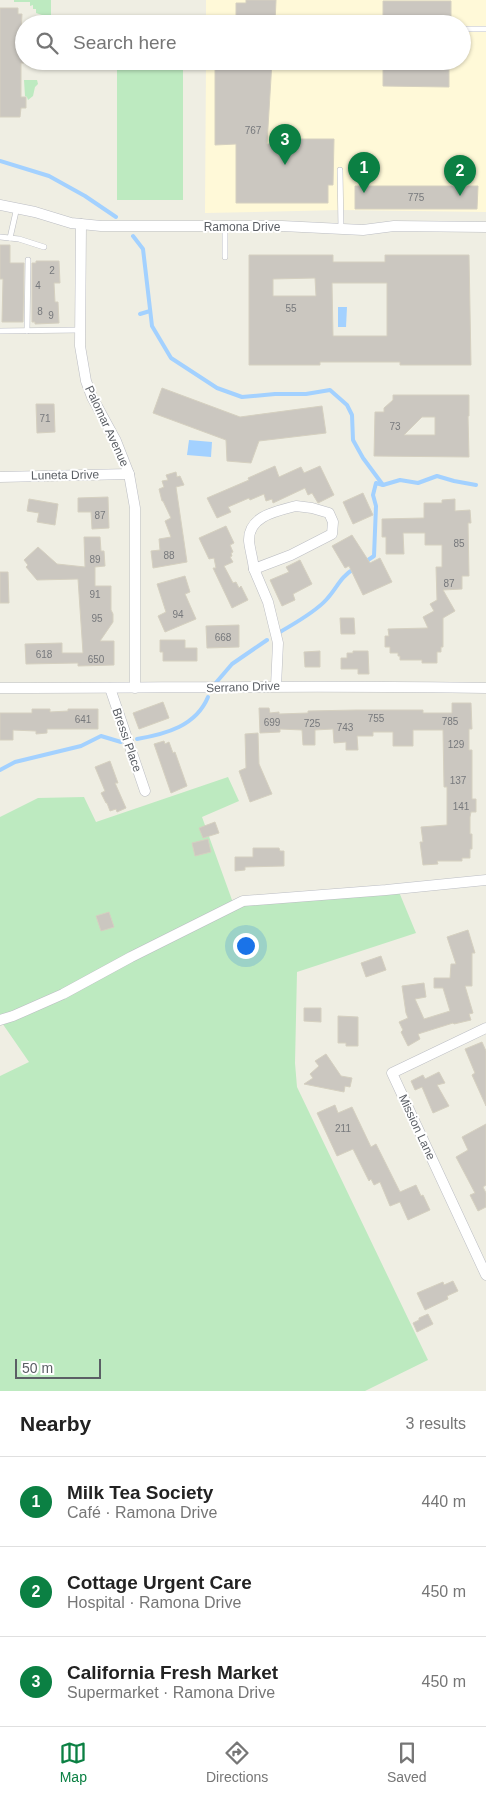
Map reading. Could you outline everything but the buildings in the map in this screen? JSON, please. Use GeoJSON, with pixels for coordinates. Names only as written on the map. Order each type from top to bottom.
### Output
{"type":"FeatureCollection","features":[{"type":"Feature","properties":{"kind":"street","name":"Ramona Drive"},"geometry":{"type":"LineString","coordinates":[[0,205],[16,207],[81,224],[102,226],[282,226],[363,230],[394,226],[486,227]]}},
{"type":"Feature","properties":{"kind":"street","name":"Palomar Avenue"},"geometry":{"type":"LineString","coordinates":[[81,224],[80,346],[86,381],[99,413],[123,457],[129,474],[135,508],[135,688]]}},
{"type":"Feature","properties":{"kind":"street","name":"Luneta Drive"},"geometry":{"type":"LineString","coordinates":[[0,477],[129,474]]}},
{"type":"Feature","properties":{"kind":"street"},"geometry":{"type":"LineString","coordinates":[[254,569],[291,555],[332,534],[333,522],[328,513],[296,506],[263,516],[253,527],[249,540],[254,569],[268,602],[278,643],[276,686]]}},
{"type":"Feature","properties":{"kind":"street","name":"Serrano Drive"},"geometry":{"type":"LineString","coordinates":[[0,688],[209,688],[276,686],[486,688]]}},
{"type":"Feature","properties":{"kind":"street","name":"Bressi Place"},"geometry":{"type":"LineString","coordinates":[[110,688],[145,791]]}},
{"type":"Feature","properties":{"kind":"street"},"geometry":{"type":"LineString","coordinates":[[0,1020],[62,994],[243,901],[486,880]]}},
{"type":"Feature","properties":{"kind":"street","name":"Mission Lane"},"geometry":{"type":"LineString","coordinates":[[486,1028],[392,1073],[486,1275]]}},
{"type":"Feature","properties":{"kind":"lane"},"geometry":{"type":"LineString","coordinates":[[471,29],[486,29]]}},
{"type":"Feature","properties":{"kind":"lane"},"geometry":{"type":"LineString","coordinates":[[340,170],[341,229]]}},
{"type":"Feature","properties":{"kind":"lane"},"geometry":{"type":"LineString","coordinates":[[10,238],[16,207]]}},
{"type":"Feature","properties":{"kind":"lane"},"geometry":{"type":"LineString","coordinates":[[225,227],[225,257]]}},
{"type":"Feature","properties":{"kind":"lane"},"geometry":{"type":"LineString","coordinates":[[0,237],[19,239],[44,247]]}},
{"type":"Feature","properties":{"kind":"lane"},"geometry":{"type":"LineString","coordinates":[[27,331],[28,260]]}},
{"type":"Feature","properties":{"kind":"lane"},"geometry":{"type":"LineString","coordinates":[[0,331],[80,330]]}},
{"type":"Feature","properties":{"kind":"shaded area"},"geometry":{"type":"Polygon","coordinates":[[[206,0],[486,0],[486,212],[341,210],[205,213],[206,70],[471,70],[471,15],[206,15],[206,0]]]}},
{"type":"Feature","properties":{"kind":"green space"},"geometry":{"type":"Polygon","coordinates":[[[14,0],[51,0],[51,15],[36,13],[33,5],[30,6],[30,2],[14,2],[14,0]]]}},
{"type":"Feature","properties":{"kind":"green space"},"geometry":{"type":"Polygon","coordinates":[[[117,70],[183,70],[183,200],[117,200],[117,70]]]}},
{"type":"Feature","properties":{"kind":"green space"},"geometry":{"type":"Polygon","coordinates":[[[24,80],[37,80],[38,84],[35,87],[33,96],[28,100],[25,96],[24,80]]]}},
{"type":"Feature","properties":{"kind":"green space"},"geometry":{"type":"Polygon","coordinates":[[[228,777],[239,801],[202,817],[232,900],[399,892],[416,933],[297,972],[295,1063],[297,1087],[428,1360],[365,1391],[0,1391],[0,1076],[29,1062],[0,1020],[0,817],[38,798],[84,797],[96,822],[228,777]]]}},
{"type":"Feature","properties":{"kind":"water"},"geometry":{"type":"Polygon","coordinates":[[[338,307],[347,307],[346,327],[338,327],[338,307]]]}},
{"type":"Feature","properties":{"kind":"water"},"geometry":{"type":"Polygon","coordinates":[[[189,440],[212,442],[211,457],[187,455],[189,440]]]}},
{"type":"Feature","properties":{"kind":"waterway"},"geometry":{"type":"LineString","coordinates":[[0,161],[49,176],[85,196],[116,217]]}},
{"type":"Feature","properties":{"kind":"waterway"},"geometry":{"type":"LineString","coordinates":[[133,236],[143,249],[152,326],[171,358],[217,388],[242,397],[306,394],[330,390],[347,405],[352,415],[353,440],[363,458],[383,485]]}},
{"type":"Feature","properties":{"kind":"waterway"},"geometry":{"type":"LineString","coordinates":[[140,314],[150,311]]}},
{"type":"Feature","properties":{"kind":"waterway"},"geometry":{"type":"LineString","coordinates":[[365,562],[374,556],[376,506],[373,495],[376,483],[383,485],[400,480],[418,483],[437,476],[476,485]]}},
{"type":"Feature","properties":{"kind":"waterway"},"geometry":{"type":"LineString","coordinates":[[280,632],[321,605],[342,579],[355,568]]}},
{"type":"Feature","properties":{"kind":"waterway"},"geometry":{"type":"LineString","coordinates":[[214,685],[232,664],[267,640]]}},
{"type":"Feature","properties":{"kind":"waterway"},"geometry":{"type":"LineString","coordinates":[[137,739],[169,731],[188,722],[203,707],[208,697]]}},
{"type":"Feature","properties":{"kind":"waterway"},"geometry":{"type":"LineString","coordinates":[[0,770],[15,762],[81,746],[101,736],[121,742]]}},
{"type":"Feature","properties":{"kind":"place","name":"California Fresh Market"},"geometry":{"type":"Point","coordinates":[285,165]}},
{"type":"Feature","properties":{"kind":"place","name":"Milk Tea Society"},"geometry":{"type":"Point","coordinates":[364,193]}},
{"type":"Feature","properties":{"kind":"place","name":"Cottage Urgent Care"},"geometry":{"type":"Point","coordinates":[460,196]}}]}
